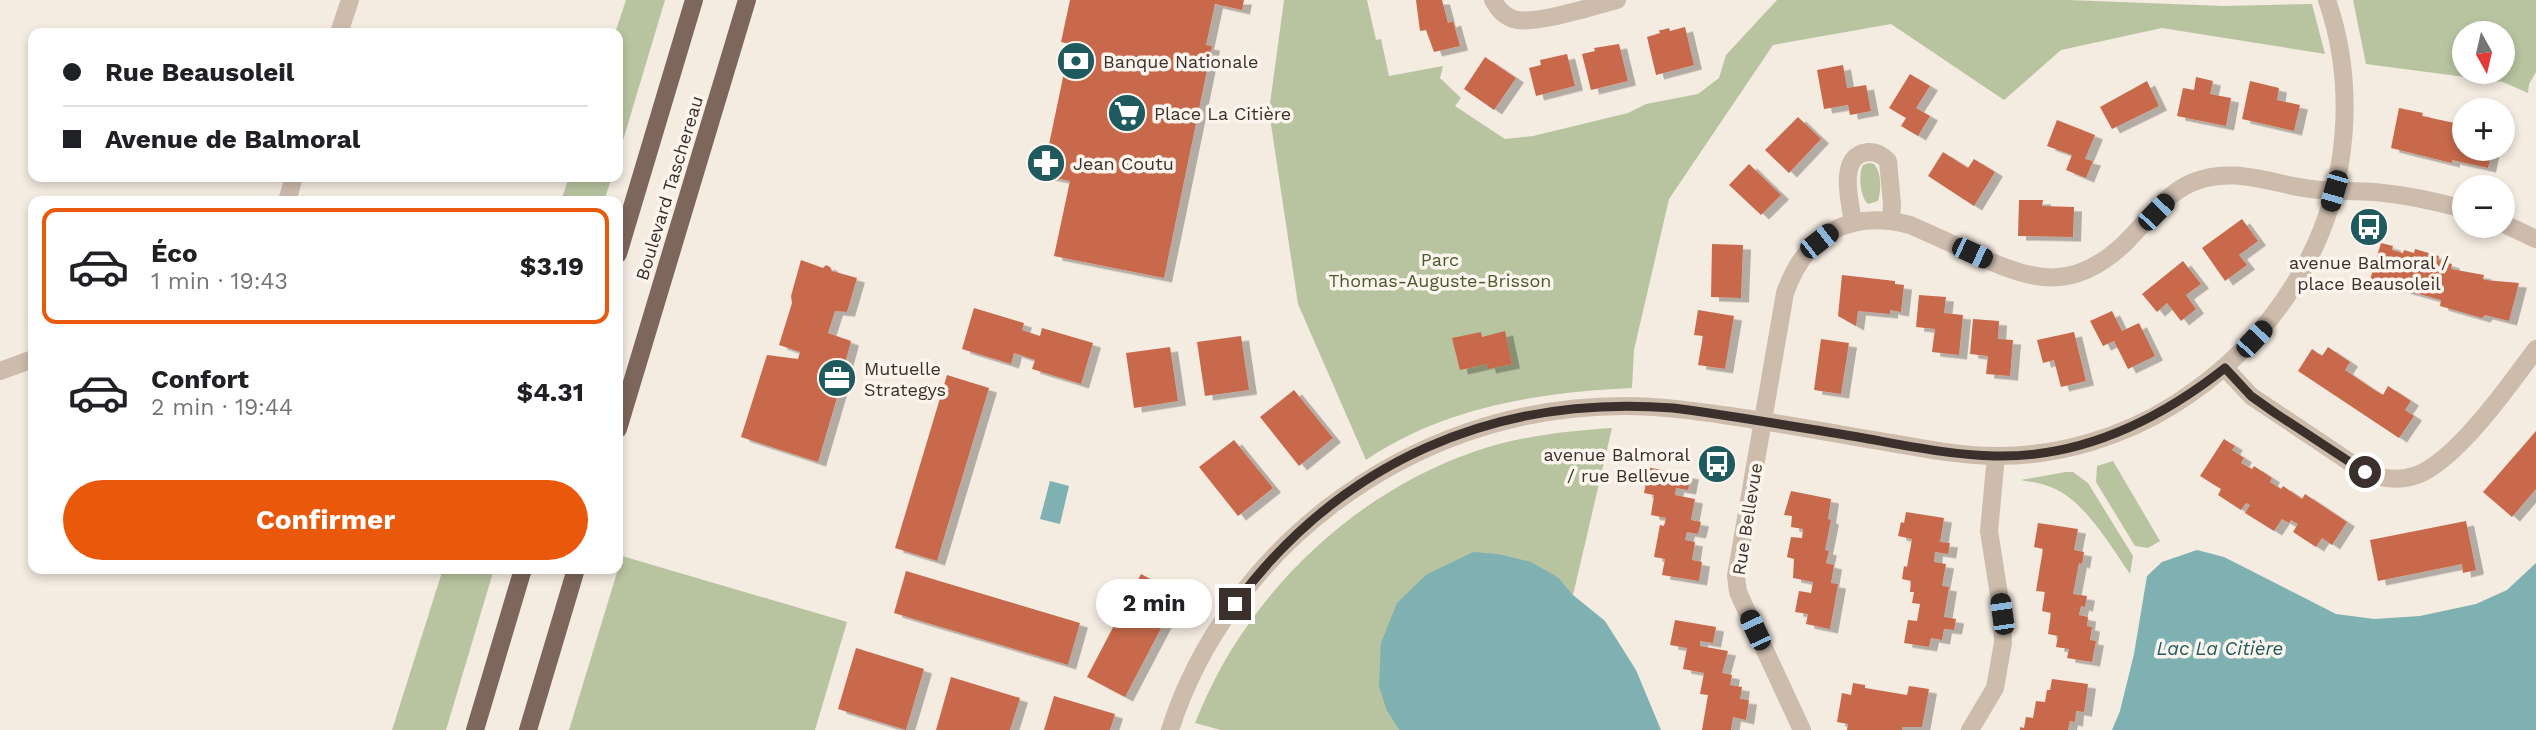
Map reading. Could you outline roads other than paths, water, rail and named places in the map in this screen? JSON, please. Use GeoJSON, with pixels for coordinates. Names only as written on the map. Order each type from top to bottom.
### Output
{"type":"FeatureCollection","features":[{"type":"Feature","properties":{"kind":"main road","name":"Boulevard Taschereau"},"geometry":{"type":"LineString","coordinates":[[623,237],[694,0]]}},
{"type":"Feature","properties":{"kind":"main road","name":"Boulevard Taschereau"},"geometry":{"type":"LineString","coordinates":[[623,412],[747,0]]}},
{"type":"Feature","properties":{"kind":"main road"},"geometry":{"type":"LineString","coordinates":[[475,730],[522,574]]}},
{"type":"Feature","properties":{"kind":"main road"},"geometry":{"type":"LineString","coordinates":[[528,730],[575,574]]}},
{"type":"Feature","properties":{"kind":"street"},"geometry":{"type":"LineString","coordinates":[[342,28],[350,0]]}},
{"type":"Feature","properties":{"kind":"street"},"geometry":{"type":"LineString","coordinates":[[1493,0],[1505,15],[1525,21],[1617,0]]}},
{"type":"Feature","properties":{"kind":"street"},"geometry":{"type":"LineString","coordinates":[[1170,730],[1191,678],[1209,645],[1252,581],[1282,548],[1316,517],[1367,480],[1443,440],[1485,425],[1569,409],[1648,406],[1763,421],[1935,450],[1996,456],[2057,450],[2111,436],[2161,413],[2225,368],[2264,329],[2298,280],[2312,253],[2334,191],[2341,154],[2344,87],[2341,56],[2327,0]]}},
{"type":"Feature","properties":{"kind":"street"},"geometry":{"type":"LineString","coordinates":[[1891,220],[1888,161],[1878,153],[1870,152],[1856,157],[1848,168],[1853,222],[1891,220],[1910,225],[2012,272],[2033,276],[2063,277],[2081,272],[2110,256],[2177,192],[2203,179],[2246,175],[2295,187],[2376,192],[2452,207]]}},
{"type":"Feature","properties":{"kind":"street","name":"Rue Bellevue"},"geometry":{"type":"LineString","coordinates":[[1802,730],[1743,603],[1737,583],[1785,293],[1798,262],[1819,241],[1841,226],[1853,222]]}},
{"type":"Feature","properties":{"kind":"street"},"geometry":{"type":"LineString","coordinates":[[2515,229],[2536,239]]}},
{"type":"Feature","properties":{"kind":"street"},"geometry":{"type":"LineString","coordinates":[[2225,368],[2251,396],[2360,469],[2379,478],[2401,479],[2429,469],[2456,446],[2483,417],[2536,349]]}},
{"type":"Feature","properties":{"kind":"street"},"geometry":{"type":"LineString","coordinates":[[0,371],[28,361]]}},
{"type":"Feature","properties":{"kind":"street"},"geometry":{"type":"LineString","coordinates":[[1970,730],[1995,688],[2003,643],[2002,614],[1989,531],[1996,456]]}},
{"type":"Feature","properties":{"kind":"water"},"geometry":{"type":"Polygon","coordinates":[[[1050,481],[1069,486],[1060,524],[1040,519],[1050,481]]]}},
{"type":"Feature","properties":{"kind":"water","name":"Lac La Citière"},"geometry":{"type":"Polygon","coordinates":[[[2197,550],[2224,557],[2336,614],[2374,619],[2420,616],[2476,604],[2507,590],[2536,563],[2536,730],[2112,730],[2120,711],[2134,654],[2147,576],[2162,562],[2197,550]]]}},
{"type":"Feature","properties":{"kind":"water"},"geometry":{"type":"Polygon","coordinates":[[[1473,552],[1498,554],[1531,562],[1559,578],[1573,595],[1605,621],[1636,670],[1661,730],[1399,730],[1387,711],[1379,686],[1381,643],[1397,603],[1426,575],[1473,552]]]}},
{"type":"Feature","properties":{"kind":"place","name":"Banque Nationale"},"geometry":{"type":"Point","coordinates":[1076,61]}},
{"type":"Feature","properties":{"kind":"place","name":"Place La Citière"},"geometry":{"type":"Point","coordinates":[1127,113]}},
{"type":"Feature","properties":{"kind":"place","name":"Jean Coutu"},"geometry":{"type":"Point","coordinates":[1046,163]}},
{"type":"Feature","properties":{"kind":"place","name":"avenue Balmoral / place Beausoleil"},"geometry":{"type":"Point","coordinates":[2369,227]}},
{"type":"Feature","properties":{"kind":"place","name":"Mutuelle Strategys"},"geometry":{"type":"Point","coordinates":[837,378]}},
{"type":"Feature","properties":{"kind":"place","name":"avenue Balmoral / rue Bellevue"},"geometry":{"type":"Point","coordinates":[1717,464]}},
{"type":"Feature","properties":{"kind":"park label","name":"Parc Thomas-Auguste-Brisson"},"geometry":{"type":"Point","coordinates":[1440,269]}}]}
